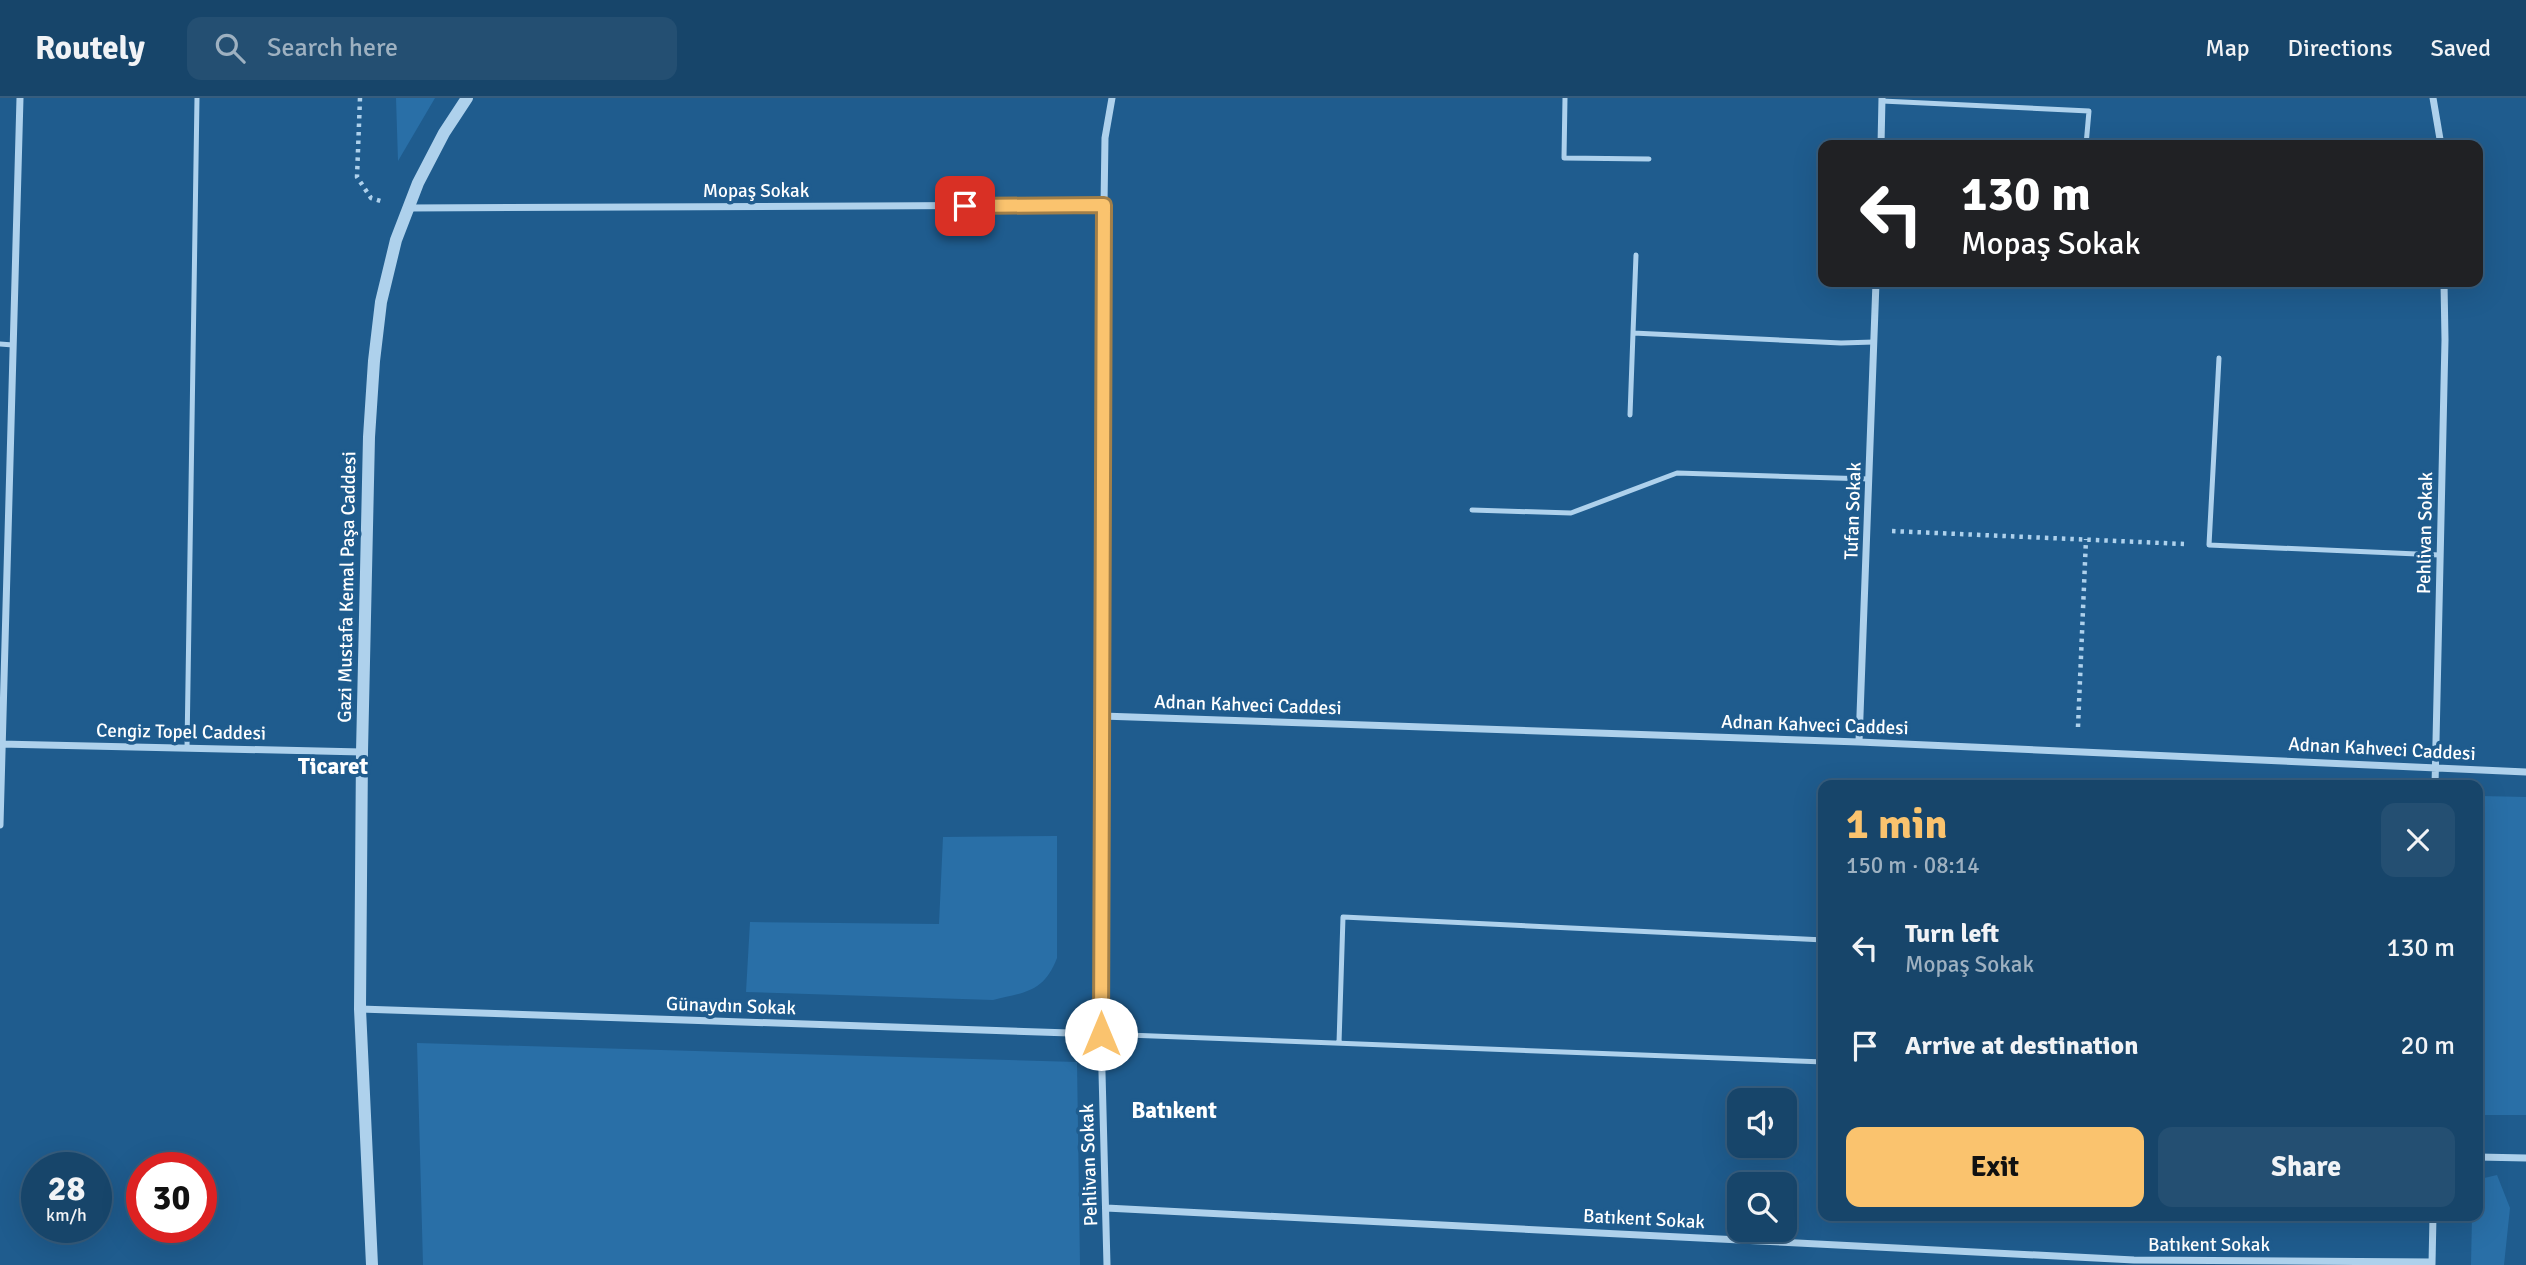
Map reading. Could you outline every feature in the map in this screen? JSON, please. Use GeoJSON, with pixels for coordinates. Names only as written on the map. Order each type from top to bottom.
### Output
{"type":"FeatureCollection","features":[{"type":"Feature","properties":{"kind":"street"},"geometry":{"type":"LineString","coordinates":[[0,825],[20,98]]}},
{"type":"Feature","properties":{"kind":"street","name":"Gazi Mustafa Kemal Paşa Caddesi"},"geometry":{"type":"LineString","coordinates":[[372,1265],[360,1009],[362,752],[369,436],[374,361],[381,302],[396,240],[418,184],[444,133],[467,98]]}},
{"type":"Feature","properties":{"kind":"street","name":"Pehlivan Sokak"},"geometry":{"type":"LineString","coordinates":[[1107,1265],[1101,1034],[1104,205],[1105,138],[1112,98]]}},
{"type":"Feature","properties":{"kind":"street"},"geometry":{"type":"LineString","coordinates":[[2433,98],[2440,140]]}},
{"type":"Feature","properties":{"kind":"street"},"geometry":{"type":"LineString","coordinates":[[1881,140],[1882,99]]}},
{"type":"Feature","properties":{"kind":"street","name":"Mopaş Sokak"},"geometry":{"type":"LineString","coordinates":[[408,208],[1104,205]]}},
{"type":"Feature","properties":{"kind":"street","name":"Tufan Sokak"},"geometry":{"type":"LineString","coordinates":[[1859,742],[1876,287]]}},
{"type":"Feature","properties":{"kind":"street","name":"Pehlivan Sokak"},"geometry":{"type":"LineString","coordinates":[[2435,780],[2444,287]]}},
{"type":"Feature","properties":{"kind":"street","name":"Adnan Kahveci Caddesi"},"geometry":{"type":"LineString","coordinates":[[1102,716],[1859,742],[2526,772]]}},
{"type":"Feature","properties":{"kind":"street","name":"Cengiz Topel Caddesi"},"geometry":{"type":"LineString","coordinates":[[1,744],[362,752]]}},
{"type":"Feature","properties":{"kind":"street","name":"Günaydın Sokak"},"geometry":{"type":"LineString","coordinates":[[360,1009],[1101,1034]]}},
{"type":"Feature","properties":{"kind":"street"},"geometry":{"type":"LineString","coordinates":[[2483,1157],[2526,1158]]}},
{"type":"Feature","properties":{"kind":"street","name":"Batıkent Sokak"},"geometry":{"type":"LineString","coordinates":[[1106,1208],[2134,1260],[2432,1263]]}},
{"type":"Feature","properties":{"kind":"street"},"geometry":{"type":"LineString","coordinates":[[2432,1221],[2432,1263]]}},
{"type":"Feature","properties":{"kind":"lane"},"geometry":{"type":"LineString","coordinates":[[187,748],[197,98]]}},
{"type":"Feature","properties":{"kind":"lane"},"geometry":{"type":"LineString","coordinates":[[1565,98],[1564,158],[1649,159]]}},
{"type":"Feature","properties":{"kind":"lane"},"geometry":{"type":"LineString","coordinates":[[1882,99],[2089,111],[2086,140]]}},
{"type":"Feature","properties":{"kind":"lane"},"geometry":{"type":"LineString","coordinates":[[1630,415],[1636,255]]}},
{"type":"Feature","properties":{"kind":"lane"},"geometry":{"type":"LineString","coordinates":[[1633,333],[1841,343],[1874,342]]}},
{"type":"Feature","properties":{"kind":"lane"},"geometry":{"type":"LineString","coordinates":[[0,344],[13,345]]}},
{"type":"Feature","properties":{"kind":"lane"},"geometry":{"type":"LineString","coordinates":[[2219,358],[2209,545],[2440,555]]}},
{"type":"Feature","properties":{"kind":"lane"},"geometry":{"type":"LineString","coordinates":[[1472,510],[1570,513],[1677,473],[1869,479]]}},
{"type":"Feature","properties":{"kind":"lane"},"geometry":{"type":"LineString","coordinates":[[1339,1043],[1343,917],[1818,940]]}},
{"type":"Feature","properties":{"kind":"lane"},"geometry":{"type":"LineString","coordinates":[[1101,1034],[1818,1062]]}},
{"type":"Feature","properties":{"kind":"path"},"geometry":{"type":"LineString","coordinates":[[360,98],[356,177],[370,198],[408,208]]}},
{"type":"Feature","properties":{"kind":"path"},"geometry":{"type":"LineString","coordinates":[[1868,530],[2209,545]]}},
{"type":"Feature","properties":{"kind":"path"},"geometry":{"type":"LineString","coordinates":[[2077,751],[2086,539]]}},
{"type":"Feature","properties":{"kind":"shaded area"},"geometry":{"type":"Polygon","coordinates":[[[396,98],[435,98],[398,161],[396,98]]]}},
{"type":"Feature","properties":{"kind":"shaded area"},"geometry":{"type":"Polygon","coordinates":[[[2483,796],[2526,797],[2526,1115],[2483,1115],[2483,796]]]}},
{"type":"Feature","properties":{"kind":"shaded area"},"geometry":{"type":"Polygon","coordinates":[[[1057,836],[1057,958],[1046,978],[1033,989],[993,1000],[746,992],[750,922],[939,924],[943,837],[1057,836]]]}},
{"type":"Feature","properties":{"kind":"shaded area"},"geometry":{"type":"Polygon","coordinates":[[[417,1043],[1077,1062],[1080,1265],[423,1265],[417,1043]]]}},
{"type":"Feature","properties":{"kind":"shaded area"},"geometry":{"type":"Polygon","coordinates":[[[2497,1175],[2510,1208],[2504,1265],[2471,1265],[2472,1221],[2483,1221],[2483,1178],[2497,1175]]]}},
{"type":"Feature","properties":{"kind":"district","name":"Ticaret"},"geometry":{"type":"Point","coordinates":[333,766]}},
{"type":"Feature","properties":{"kind":"district","name":"Batıkent"},"geometry":{"type":"Point","coordinates":[1174,1110]}},
{"type":"Feature","properties":{"kind":"route"},"geometry":{"type":"LineString","coordinates":[[965,206],[1104,205],[1101,1034]]}}]}
